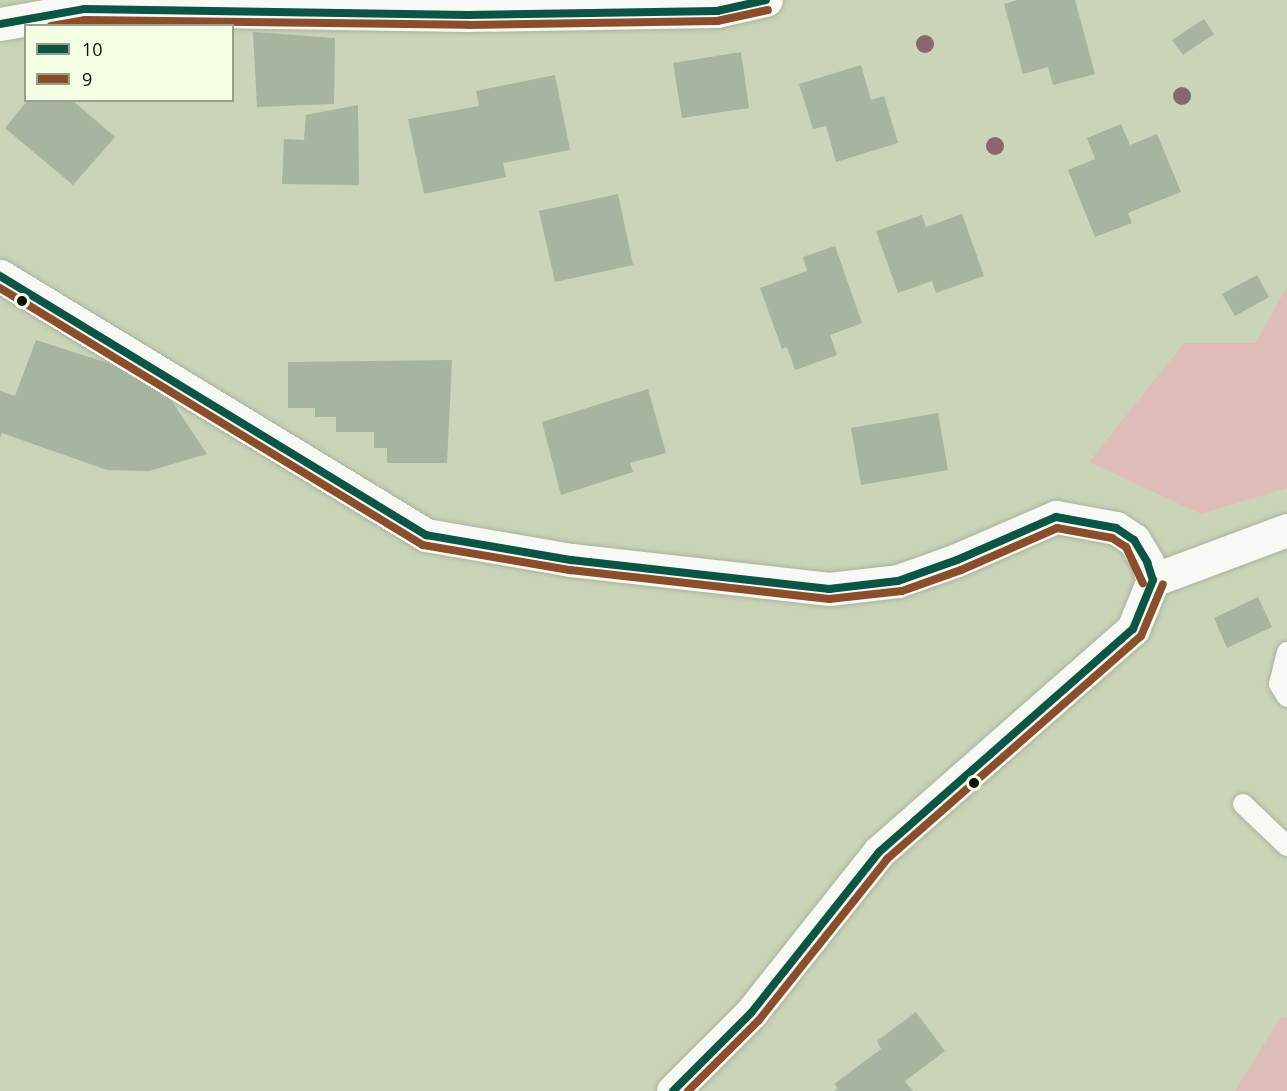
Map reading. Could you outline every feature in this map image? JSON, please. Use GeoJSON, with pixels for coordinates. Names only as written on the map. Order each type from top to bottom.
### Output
{"type":"FeatureCollection","features":[{"type":"Feature","properties":{"kind":"street"},"geometry":{"type":"LineString","coordinates":[[0,24],[84,9],[236,5],[468,15],[717,11],[766,0]]}},
{"type":"Feature","properties":{"kind":"street"},"geometry":{"type":"LineString","coordinates":[[0,276],[426,535],[571,560],[829,589],[898,581],[957,560],[1056,517],[1116,528],[1134,540],[1147,562],[1153,580],[1133,629],[879,852],[751,1013],[673,1091]]}},
{"type":"Feature","properties":{"kind":"street"},"geometry":{"type":"LineString","coordinates":[[1153,580],[1287,531]]}},
{"type":"Feature","properties":{"kind":"lane"},"geometry":{"type":"LineString","coordinates":[[1287,652],[1278,684],[1287,697]]}},
{"type":"Feature","properties":{"kind":"lane"},"geometry":{"type":"LineString","coordinates":[[1244,804],[1287,846]]}},
{"type":"Feature","properties":{"kind":"shaded area"},"geometry":{"type":"Polygon","coordinates":[[[1287,287],[1287,488],[1201,514],[1089,462],[1184,343],[1255,343],[1287,287]]]}},
{"type":"Feature","properties":{"kind":"shaded area"},"geometry":{"type":"Polygon","coordinates":[[[1281,1016],[1287,1017],[1287,1091],[1235,1091],[1281,1016]]]}},
{"type":"Feature","properties":{"kind":"building"},"geometry":{"type":"Polygon","coordinates":[[[1017,0],[1075,0],[1095,74],[1053,85],[1048,67],[1023,74],[1004,4],[1017,0]]]}},
{"type":"Feature","properties":{"kind":"building"},"geometry":{"type":"Polygon","coordinates":[[[1204,19],[1214,34],[1183,55],[1172,40],[1204,19]]]}},
{"type":"Feature","properties":{"kind":"building"},"geometry":{"type":"Polygon","coordinates":[[[253,32],[335,38],[334,104],[257,107],[253,32]]]}},
{"type":"Feature","properties":{"kind":"building"},"geometry":{"type":"Polygon","coordinates":[[[741,52],[749,108],[682,118],[673,63],[741,52]]]}},
{"type":"Feature","properties":{"kind":"building"},"geometry":{"type":"Polygon","coordinates":[[[861,65],[871,100],[884,96],[898,143],[836,162],[826,126],[813,129],[799,84],[861,65]]]}},
{"type":"Feature","properties":{"kind":"building"},"geometry":{"type":"Polygon","coordinates":[[[555,75],[570,150],[503,163],[506,177],[424,194],[408,119],[479,106],[476,91],[555,75]]]}},
{"type":"Feature","properties":{"kind":"building"},"geometry":{"type":"Polygon","coordinates":[[[26,102],[74,102],[115,137],[73,185],[5,128],[26,102]]]}},
{"type":"Feature","properties":{"kind":"building"},"geometry":{"type":"Polygon","coordinates":[[[358,105],[359,185],[282,184],[284,139],[304,140],[306,115],[358,105]]]}},
{"type":"Feature","properties":{"kind":"building"},"geometry":{"type":"Polygon","coordinates":[[[1121,124],[1130,145],[1157,134],[1181,192],[1128,213],[1132,223],[1095,237],[1068,170],[1095,159],[1087,138],[1121,124]]]}},
{"type":"Feature","properties":{"kind":"building"},"geometry":{"type":"Polygon","coordinates":[[[618,194],[633,265],[555,282],[539,211],[618,194]]]}},
{"type":"Feature","properties":{"kind":"building"},"geometry":{"type":"Polygon","coordinates":[[[962,214],[984,276],[936,293],[932,281],[898,293],[876,231],[922,215],[926,227],[962,214]]]}},
{"type":"Feature","properties":{"kind":"building"},"geometry":{"type":"Polygon","coordinates":[[[835,246],[862,323],[830,335],[837,355],[795,370],[787,347],[782,349],[760,288],[807,271],[803,257],[835,246]]]}},
{"type":"Feature","properties":{"kind":"building"},"geometry":{"type":"Polygon","coordinates":[[[1257,275],[1269,297],[1235,316],[1222,294],[1257,275]]]}},
{"type":"Feature","properties":{"kind":"building"},"geometry":{"type":"Polygon","coordinates":[[[36,340],[117,366],[169,397],[207,454],[149,471],[107,470],[2,433],[0,438],[0,391],[15,396],[36,340]]]}},
{"type":"Feature","properties":{"kind":"building"},"geometry":{"type":"Polygon","coordinates":[[[452,360],[447,463],[387,463],[387,448],[374,448],[374,432],[336,432],[336,417],[315,417],[315,408],[288,408],[288,362],[452,360]]]}},
{"type":"Feature","properties":{"kind":"building"},"geometry":{"type":"Polygon","coordinates":[[[648,389],[666,453],[630,463],[633,472],[561,495],[542,422],[648,389]]]}},
{"type":"Feature","properties":{"kind":"building"},"geometry":{"type":"Polygon","coordinates":[[[938,413],[948,470],[861,485],[851,428],[938,413]]]}},
{"type":"Feature","properties":{"kind":"building"},"geometry":{"type":"Polygon","coordinates":[[[1258,597],[1272,627],[1227,648],[1214,618],[1258,597]]]}},
{"type":"Feature","properties":{"kind":"building"},"geometry":{"type":"Polygon","coordinates":[[[916,1012],[945,1051],[905,1081],[913,1091],[834,1091],[838,1088],[834,1084],[881,1049],[877,1041],[916,1012]]]}},
{"type":"Feature","properties":{"kind":"transit line","name":"10"},"geometry":{"type":"LineString","coordinates":[[0,24],[84,9],[468,15],[717,11],[766,0]]}},
{"type":"Feature","properties":{"kind":"transit line","name":"9"},"geometry":{"type":"LineString","coordinates":[[62,24],[85,20],[468,25],[717,21],[768,10]]}},
{"type":"Feature","properties":{"kind":"transit line","name":"10"},"geometry":{"type":"LineString","coordinates":[[0,276],[426,535],[571,560],[829,589],[898,581],[957,560],[1056,517],[1116,528],[1134,540],[1147,562],[1153,580]]}},
{"type":"Feature","properties":{"kind":"transit line","name":"9"},"geometry":{"type":"LineString","coordinates":[[0,288],[423,545],[570,570],[829,599],[902,591],[961,570],[1057,528],[1112,538],[1126,547],[1143,583]]}},
{"type":"Feature","properties":{"kind":"transit line","name":"10"},"geometry":{"type":"LineString","coordinates":[[673,1091],[751,1013],[879,852],[1133,629],[1153,580]]}},
{"type":"Feature","properties":{"kind":"transit line","name":"9"},"geometry":{"type":"LineString","coordinates":[[688,1091],[759,1020],[887,859],[1141,636],[1163,584]]}}]}
